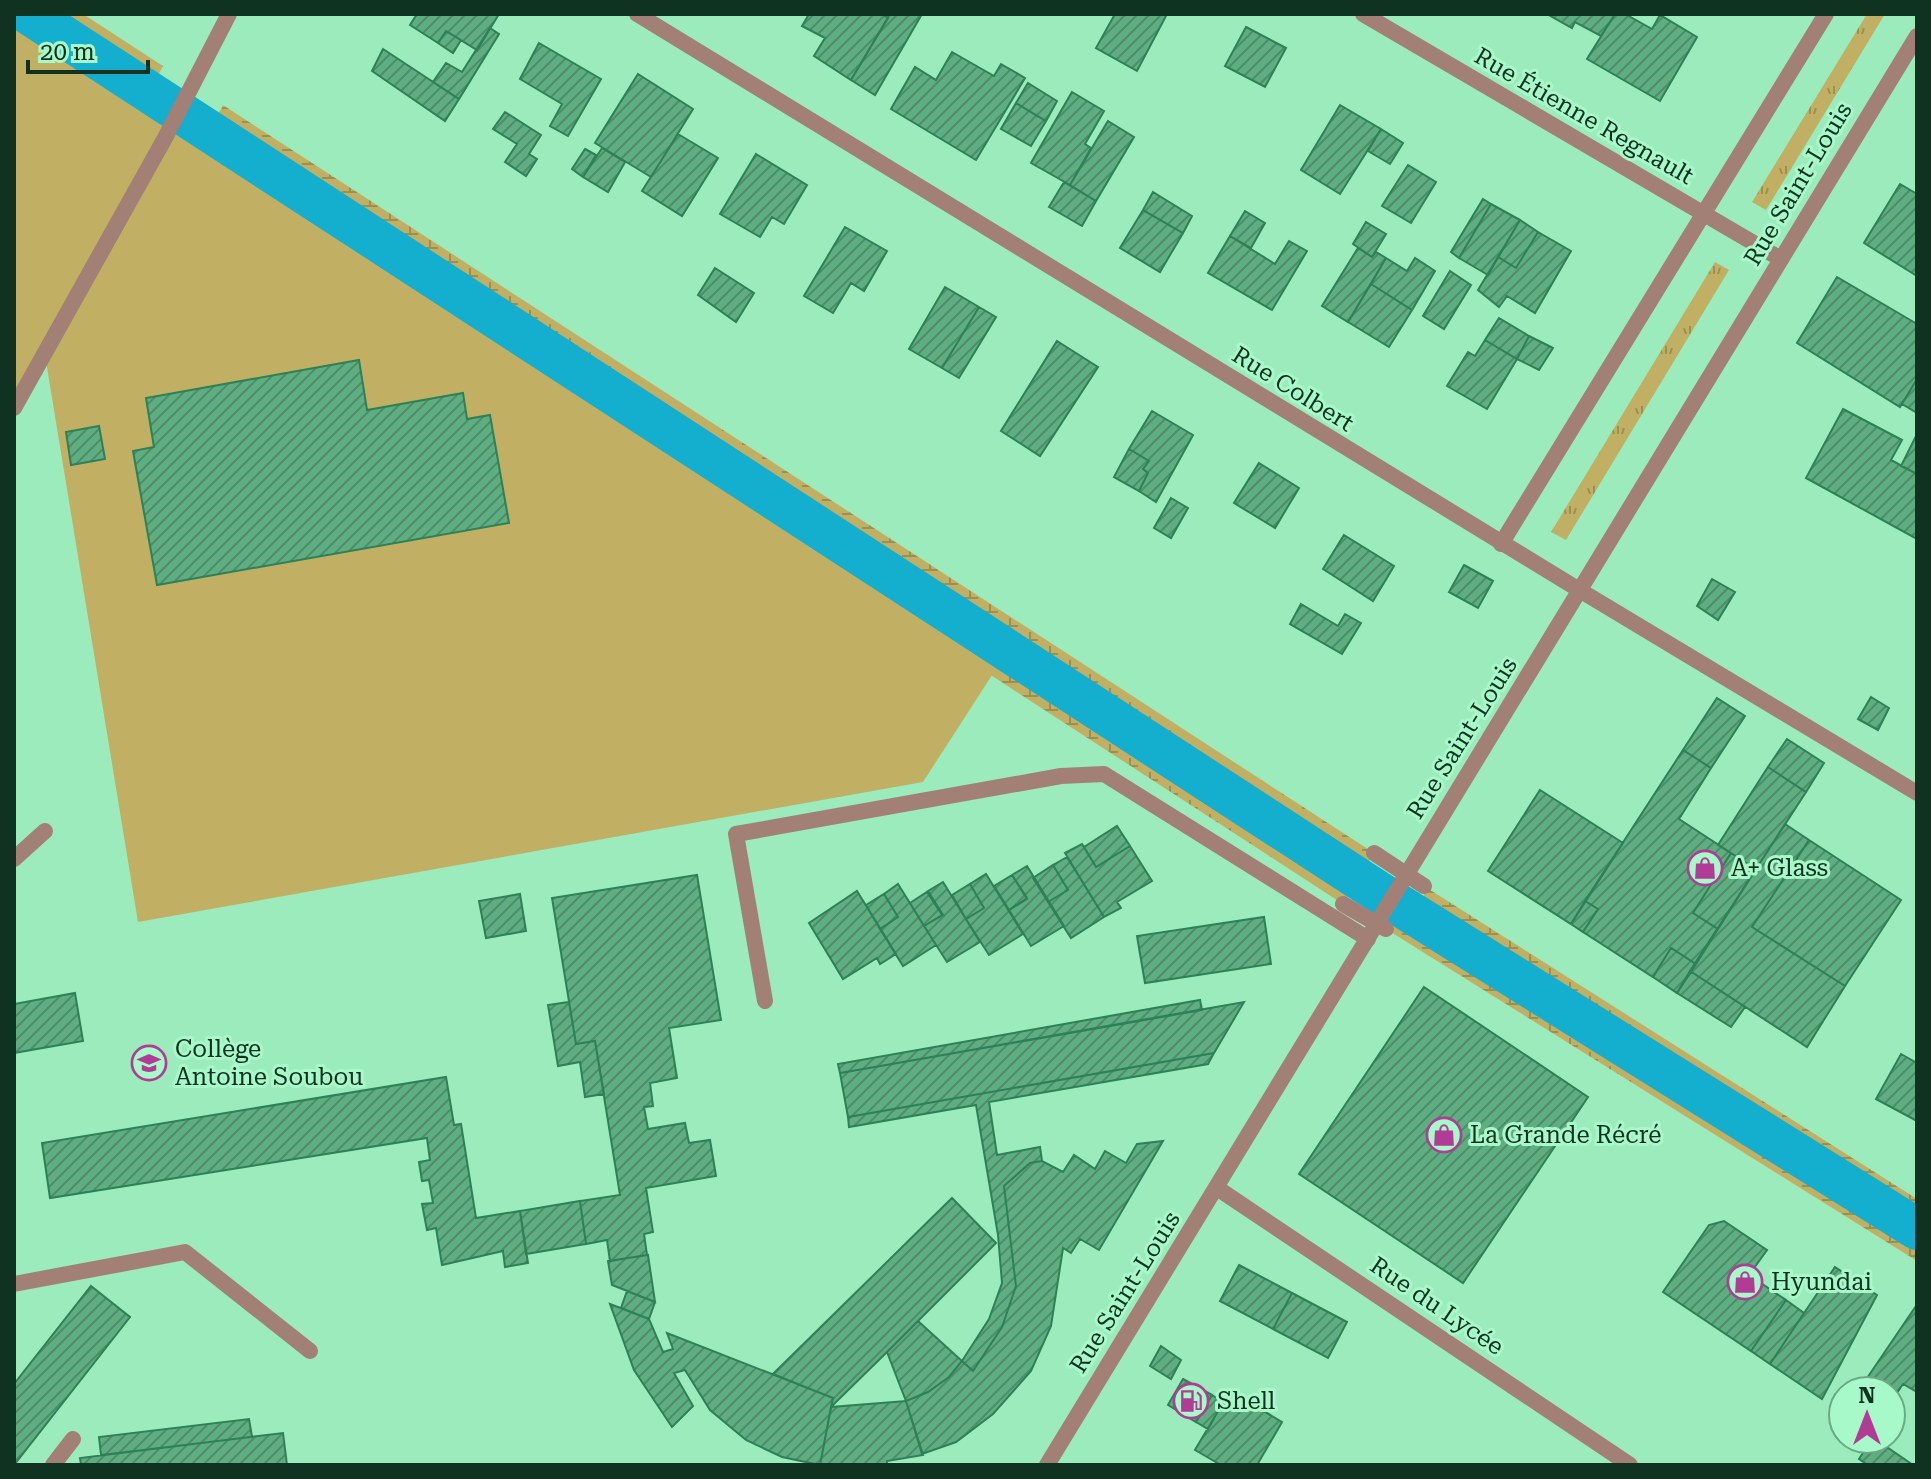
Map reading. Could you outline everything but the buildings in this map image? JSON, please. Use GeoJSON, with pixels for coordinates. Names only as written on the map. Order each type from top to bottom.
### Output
{"type":"FeatureCollection","features":[{"type":"Feature","properties":{"kind":"street"},"geometry":{"type":"LineString","coordinates":[[14,408],[165,138],[229,14]]}},
{"type":"Feature","properties":{"kind":"street","name":"Rue Étienne Regnault"},"geometry":{"type":"LineString","coordinates":[[1363,14],[1781,259]]}},
{"type":"Feature","properties":{"kind":"street"},"geometry":{"type":"LineString","coordinates":[[1501,544],[1826,14]]}},
{"type":"Feature","properties":{"kind":"street","name":"Rue Colbert"},"geometry":{"type":"LineString","coordinates":[[645,16],[1501,544],[1917,793]]}},
{"type":"Feature","properties":{"kind":"street","name":"Rue Saint-Louis"},"geometry":{"type":"LineString","coordinates":[[1047,1465],[1377,931],[1407,874],[1917,36]]}},
{"type":"Feature","properties":{"kind":"street"},"geometry":{"type":"LineString","coordinates":[[765,1001],[736,834],[1061,776],[1104,774],[1377,931]]}},
{"type":"Feature","properties":{"kind":"street"},"geometry":{"type":"LineString","coordinates":[[14,859],[45,831]]}},
{"type":"Feature","properties":{"kind":"street"},"geometry":{"type":"LineString","coordinates":[[1374,853],[1424,886]]}},
{"type":"Feature","properties":{"kind":"street"},"geometry":{"type":"LineString","coordinates":[[1343,904],[1377,931]]}},
{"type":"Feature","properties":{"kind":"street","name":"Rue du Lycée"},"geometry":{"type":"LineString","coordinates":[[1217,1188],[1630,1465]]}},
{"type":"Feature","properties":{"kind":"street"},"geometry":{"type":"LineString","coordinates":[[14,1284],[185,1252],[310,1351]]}},
{"type":"Feature","properties":{"kind":"street"},"geometry":{"type":"LineString","coordinates":[[53,1465],[73,1439]]}},
{"type":"Feature","properties":{"kind":"green space"},"geometry":{"type":"Polygon","coordinates":[[[14,14],[83,14],[163,66],[135,119],[14,14]]]}},
{"type":"Feature","properties":{"kind":"green space"},"geometry":{"type":"Polygon","coordinates":[[[14,14],[29,14],[1007,652],[923,782],[138,922],[45,355],[14,408],[14,14]]]}},
{"type":"Feature","properties":{"kind":"green space"},"geometry":{"type":"Polygon","coordinates":[[[1867,14],[1885,14],[1766,210],[1752,202],[1867,14]]]}},
{"type":"Feature","properties":{"kind":"green space"},"geometry":{"type":"Polygon","coordinates":[[[223,105],[1374,853],[1343,904],[195,158],[223,105]]]}},
{"type":"Feature","properties":{"kind":"green space"},"geometry":{"type":"Polygon","coordinates":[[[1715,262],[1729,270],[1566,540],[1551,532],[1715,262]]]}},
{"type":"Feature","properties":{"kind":"green space"},"geometry":{"type":"Polygon","coordinates":[[[1424,886],[1917,1199],[1917,1261],[1386,929],[1424,919],[1424,886]]]}},
{"type":"Feature","properties":{"kind":"waterway"},"geometry":{"type":"LineString","coordinates":[[29,14],[1391,900],[1917,1229]]}},
{"type":"Feature","properties":{"kind":"place","name":"A+ Glass"},"geometry":{"type":"Point","coordinates":[1705,868]}},
{"type":"Feature","properties":{"kind":"place","name":"Collège Antoine Soubou"},"geometry":{"type":"Point","coordinates":[149,1063]}},
{"type":"Feature","properties":{"kind":"place","name":"La Grande Récré"},"geometry":{"type":"Point","coordinates":[1444,1135]}},
{"type":"Feature","properties":{"kind":"place","name":"Hyundai"},"geometry":{"type":"Point","coordinates":[1745,1282]}},
{"type":"Feature","properties":{"kind":"place","name":"Shell"},"geometry":{"type":"Point","coordinates":[1191,1401]}}]}
